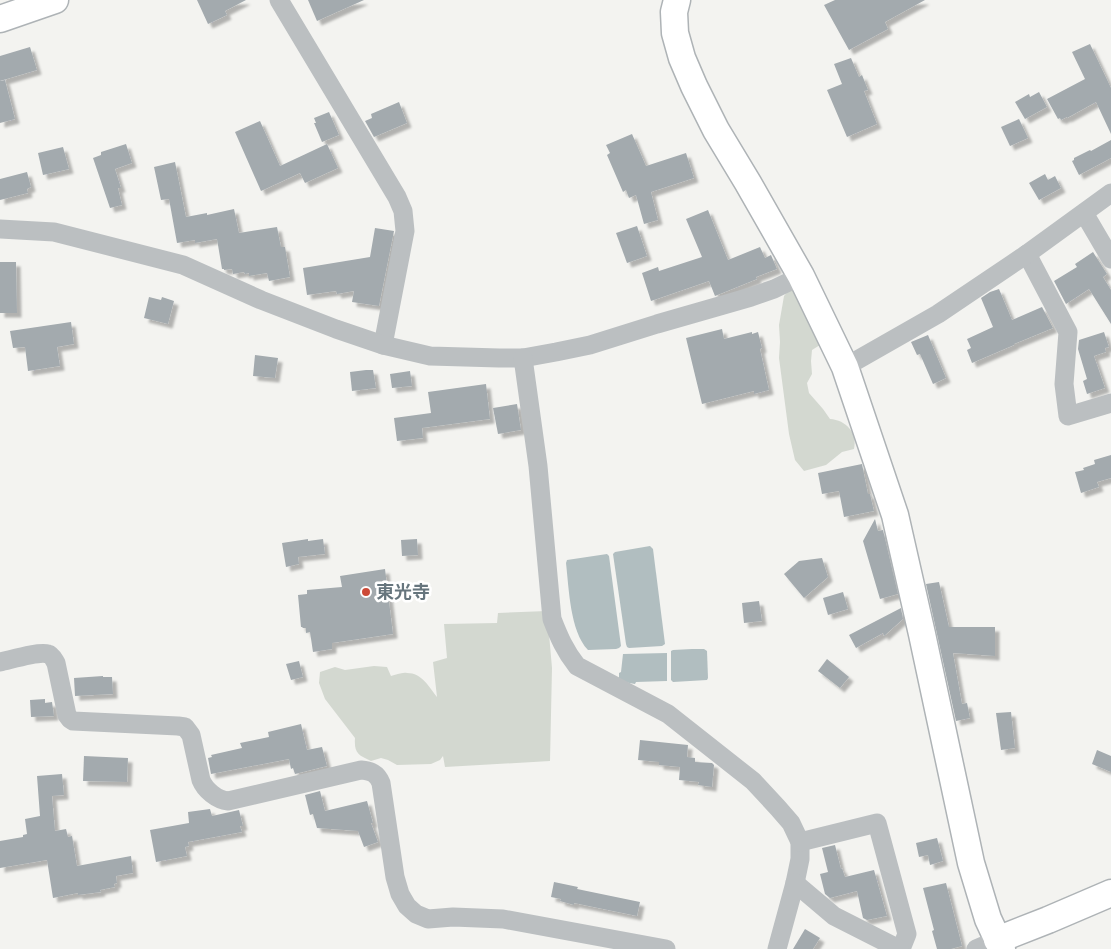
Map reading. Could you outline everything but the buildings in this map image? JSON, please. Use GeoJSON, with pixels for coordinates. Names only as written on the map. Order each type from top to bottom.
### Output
{"type":"FeatureCollection","features":[{"type":"Feature","properties":{"kind":"street"},"geometry":{"type":"LineString","coordinates":[[0,19],[55,0]]}},
{"type":"Feature","properties":{"kind":"street"},"geometry":{"type":"LineString","coordinates":[[278,0],[397,197],[403,211],[405,231],[383,346]]}},
{"type":"Feature","properties":{"kind":"street"},"geometry":{"type":"LineString","coordinates":[[677,0],[674,12],[675,33],[682,58],[716,130],[801,276],[845,368],[895,515],[971,863],[988,918],[991,946],[1111,893]]}},
{"type":"Feature","properties":{"kind":"street"},"geometry":{"type":"LineString","coordinates":[[845,368],[938,314],[1027,254],[1111,193]]}},
{"type":"Feature","properties":{"kind":"street"},"geometry":{"type":"LineString","coordinates":[[1084,213],[1111,259]]}},
{"type":"Feature","properties":{"kind":"street"},"geometry":{"type":"LineString","coordinates":[[0,229],[54,232],[183,265],[261,300],[336,329],[383,346],[430,356],[523,358],[590,345],[751,297],[774,289],[801,276]]}},
{"type":"Feature","properties":{"kind":"street"},"geometry":{"type":"LineString","coordinates":[[1027,254],[1068,332],[1064,384],[1068,416],[1111,403]]}},
{"type":"Feature","properties":{"kind":"street"},"geometry":{"type":"LineString","coordinates":[[523,358],[538,466],[552,619],[560,640],[577,666],[668,714],[753,781],[791,823],[800,842],[800,859],[777,949]]}},
{"type":"Feature","properties":{"kind":"street"},"geometry":{"type":"LineString","coordinates":[[0,662],[38,654],[48,654],[53,657],[56,663],[67,715],[73,721],[178,726],[185,728],[191,735],[203,785],[222,801],[361,770],[376,774],[381,783],[395,877],[400,894],[407,906],[416,914],[428,919],[453,917],[503,919],[666,949]]}},
{"type":"Feature","properties":{"kind":"street"},"geometry":{"type":"LineString","coordinates":[[795,883],[834,916],[900,949],[907,934],[877,823],[800,842]]}},
{"type":"Feature","properties":{"kind":"shaded area"},"geometry":{"type":"Polygon","coordinates":[[[789,290],[796,291],[820,345],[812,350],[812,374],[807,383],[809,393],[830,419],[841,422],[849,428],[855,443],[854,449],[842,452],[826,465],[804,471],[795,460],[789,434],[779,358],[779,325],[784,296],[789,290]]]}},
{"type":"Feature","properties":{"kind":"shaded area"},"geometry":{"type":"Polygon","coordinates":[[[650,546],[653,549],[665,644],[662,646],[629,648],[626,644],[613,554],[615,552],[650,546]]]}},
{"type":"Feature","properties":{"kind":"shaded area"},"geometry":{"type":"Polygon","coordinates":[[[607,554],[609,556],[621,646],[616,649],[588,650],[577,632],[574,621],[566,563],[567,560],[607,554]]]}},
{"type":"Feature","properties":{"kind":"shaded area"},"geometry":{"type":"Polygon","coordinates":[[[547,611],[552,668],[550,761],[445,767],[443,756],[440,760],[431,764],[397,765],[381,758],[371,761],[363,757],[356,750],[355,738],[325,699],[319,683],[320,672],[335,667],[345,670],[374,666],[387,667],[391,676],[401,673],[417,675],[425,681],[437,697],[433,662],[447,658],[444,624],[497,623],[498,613],[547,611]]]}},
{"type":"Feature","properties":{"kind":"shaded area"},"geometry":{"type":"Polygon","coordinates":[[[704,649],[707,651],[707,680],[673,682],[671,680],[671,651],[704,649]]]}},
{"type":"Feature","properties":{"kind":"shaded area"},"geometry":{"type":"Polygon","coordinates":[[[667,653],[667,681],[636,682],[635,684],[619,680],[623,654],[667,653]]]}},
{"type":"Feature","properties":{"kind":"place","name":"東光寺"},"geometry":{"type":"Point","coordinates":[366,592]}}]}
